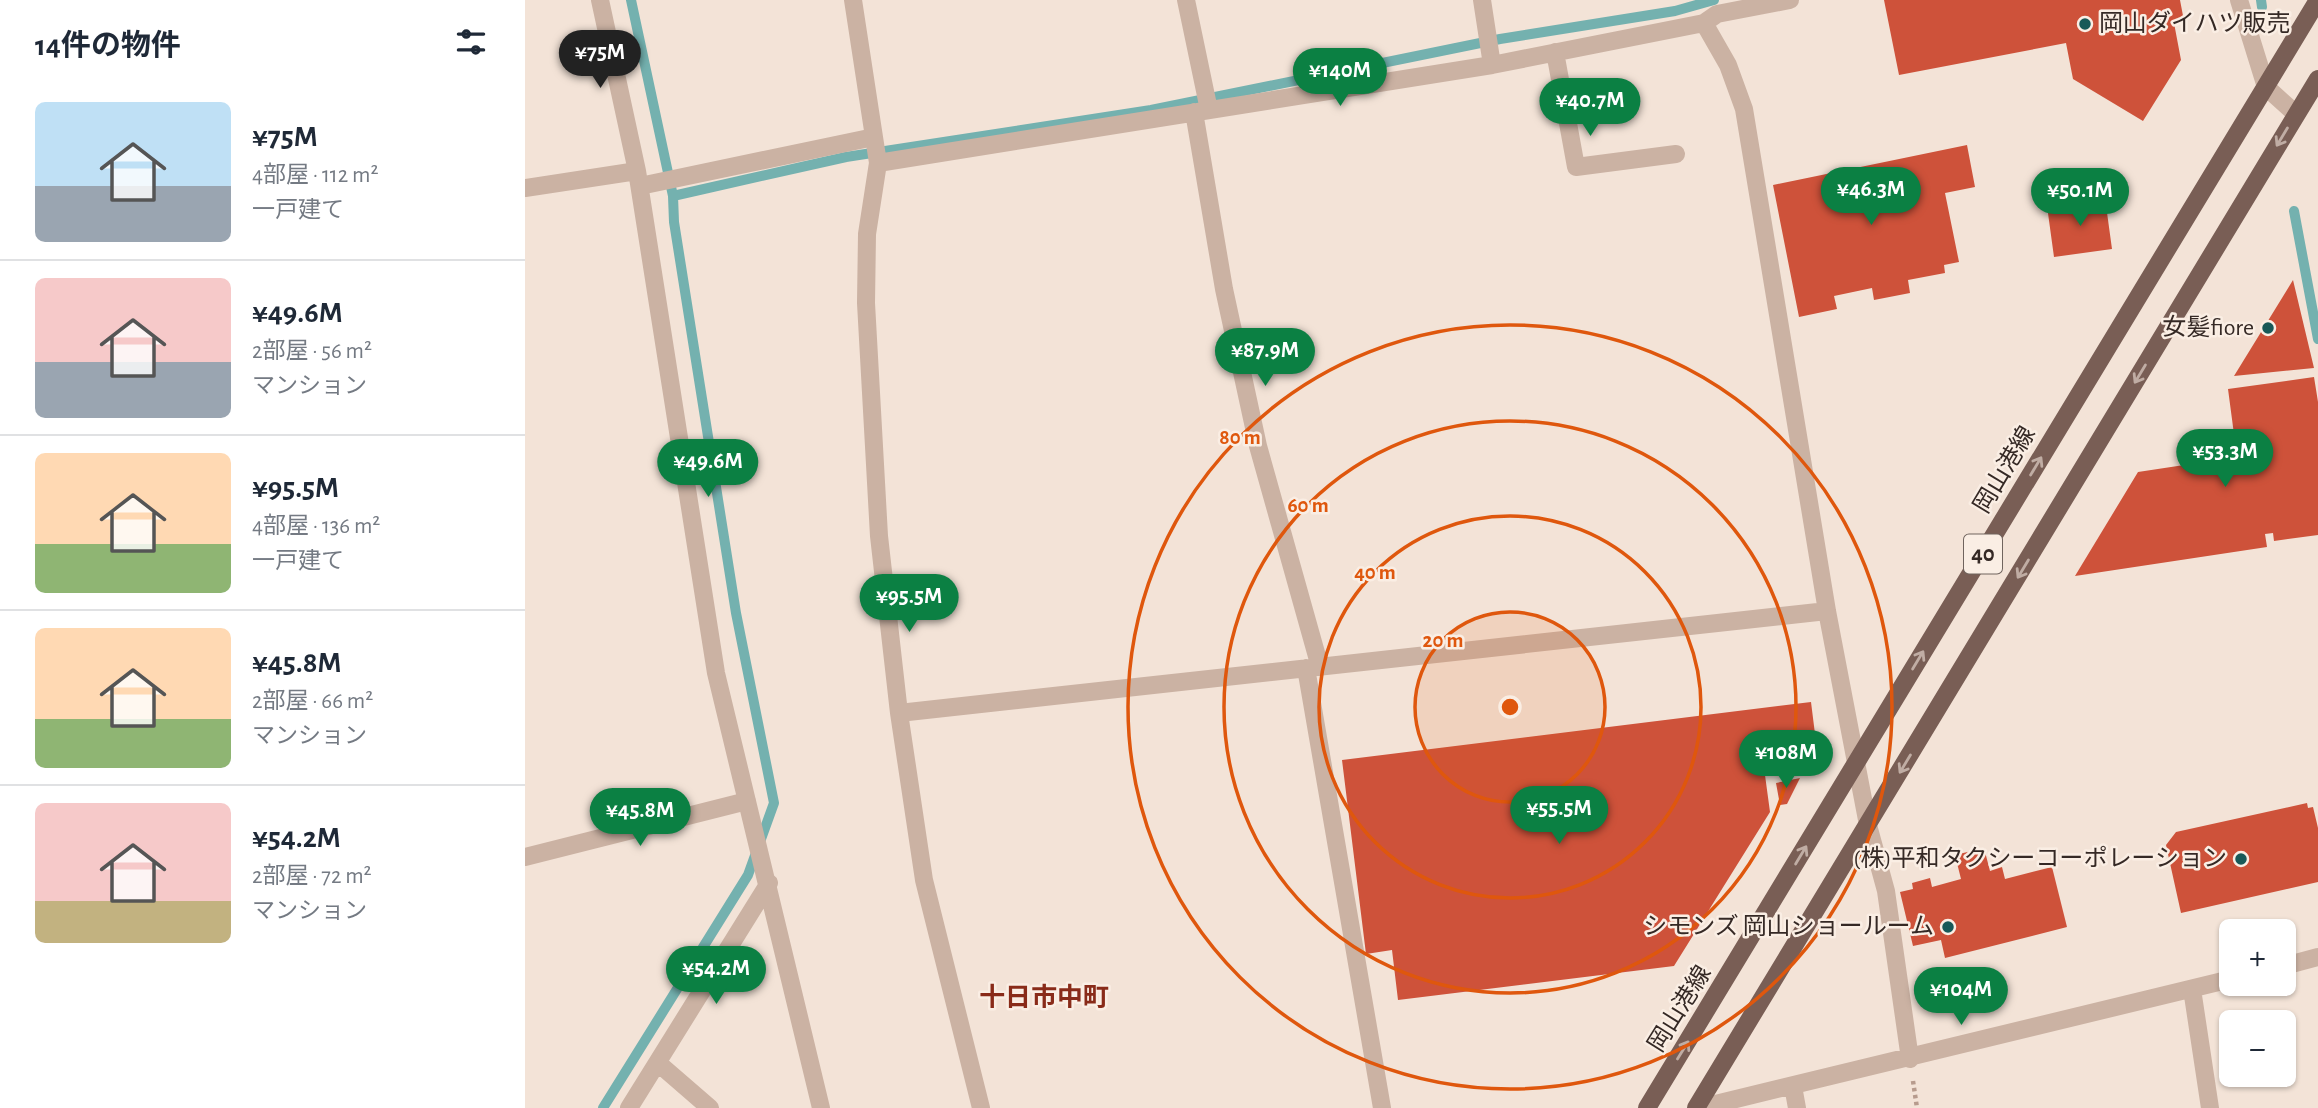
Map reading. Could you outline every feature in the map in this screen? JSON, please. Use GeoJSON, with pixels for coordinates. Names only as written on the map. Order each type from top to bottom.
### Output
{"type":"FeatureCollection","features":[{"type":"Feature","properties":{"kind":"main road","name":"岡山港線"},"geometry":{"type":"LineString","coordinates":[[1647,1108],[2318,0]]}},
{"type":"Feature","properties":{"kind":"main road","name":"40"},"geometry":{"type":"LineString","coordinates":[[1697,1108],[2318,79]]}},
{"type":"Feature","properties":{"kind":"street"},"geometry":{"type":"LineString","coordinates":[[600,0],[643,180],[716,673],[769,883],[821,1108]]}},
{"type":"Feature","properties":{"kind":"street"},"geometry":{"type":"LineString","coordinates":[[853,0],[877,151],[867,234],[866,303],[879,536],[899,713],[924,880],[981,1108]]}},
{"type":"Feature","properties":{"kind":"street"},"geometry":{"type":"LineString","coordinates":[[1186,0],[1204,105],[1224,289],[1258,446],[1313,668],[1382,1108]]}},
{"type":"Feature","properties":{"kind":"street"},"geometry":{"type":"LineString","coordinates":[[1482,0],[1491,58]]}},
{"type":"Feature","properties":{"kind":"street"},"geometry":{"type":"LineString","coordinates":[[525,188],[682,177],[1204,105],[1491,58],[1555,52],[1704,23],[1717,14],[1790,0]]}},
{"type":"Feature","properties":{"kind":"street"},"geometry":{"type":"LineString","coordinates":[[2239,0],[2266,87],[2296,114]]}},
{"type":"Feature","properties":{"kind":"street"},"geometry":{"type":"LineString","coordinates":[[1704,23],[1728,65],[1744,109],[1827,611],[1868,825],[1886,891],[1910,1059]]}},
{"type":"Feature","properties":{"kind":"street"},"geometry":{"type":"LineString","coordinates":[[1555,52],[1576,167],[1676,154]]}},
{"type":"Feature","properties":{"kind":"street"},"geometry":{"type":"LineString","coordinates":[[899,713],[1827,611]]}},
{"type":"Feature","properties":{"kind":"street"},"geometry":{"type":"LineString","coordinates":[[525,857],[747,801]]}},
{"type":"Feature","properties":{"kind":"street"},"geometry":{"type":"LineString","coordinates":[[629,1108],[769,883]]}},
{"type":"Feature","properties":{"kind":"street"},"geometry":{"type":"LineString","coordinates":[[2296,963],[2318,957]]}},
{"type":"Feature","properties":{"kind":"street"},"geometry":{"type":"LineString","coordinates":[[1697,1108],[1910,1059],[2219,982]]}},
{"type":"Feature","properties":{"kind":"street"},"geometry":{"type":"LineString","coordinates":[[2192,989],[2210,1108]]}},
{"type":"Feature","properties":{"kind":"street"},"geometry":{"type":"LineString","coordinates":[[658,1063],[703,1105]]}},
{"type":"Feature","properties":{"kind":"street"},"geometry":{"type":"LineString","coordinates":[[1793,1086],[1797,1108]]}},
{"type":"Feature","properties":{"kind":"building"},"geometry":{"type":"Polygon","coordinates":[[[1884,0],[2180,0],[2184,21],[2174,23],[2181,60],[2143,121],[2073,79],[2066,43],[1899,75],[1884,0]]]}},
{"type":"Feature","properties":{"kind":"building"},"geometry":{"type":"Polygon","coordinates":[[[1967,145],[1975,187],[1945,193],[1959,262],[1944,265],[1945,273],[1908,280],[1910,293],[1874,300],[1872,288],[1834,296],[1837,309],[1799,317],[1773,185],[1967,145]]]}},
{"type":"Feature","properties":{"kind":"building"},"geometry":{"type":"Polygon","coordinates":[[[2105,198],[2112,249],[2054,257],[2047,206],[2105,198]]]}},
{"type":"Feature","properties":{"kind":"building"},"geometry":{"type":"Polygon","coordinates":[[[2293,280],[2314,368],[2234,376],[2293,280]]]}},
{"type":"Feature","properties":{"kind":"building"},"geometry":{"type":"Polygon","coordinates":[[[2314,377],[2318,402],[2318,535],[2274,541],[2273,533],[2265,534],[2267,547],[2075,576],[2138,472],[2237,457],[2228,389],[2314,377]]]}},
{"type":"Feature","properties":{"kind":"building"},"geometry":{"type":"Polygon","coordinates":[[[1811,702],[1817,750],[1808,763],[1778,766],[1777,751],[1762,753],[1770,812],[1674,966],[1398,1000],[1392,950],[1366,954],[1342,760],[1811,702]]]}},
{"type":"Feature","properties":{"kind":"building"},"geometry":{"type":"Polygon","coordinates":[[[1800,778],[1787,804],[1780,805],[1776,783],[1800,778]]]}},
{"type":"Feature","properties":{"kind":"building"},"geometry":{"type":"Polygon","coordinates":[[[2307,803],[2308,808],[2313,807],[2318,828],[2318,882],[2181,913],[2166,845],[2176,832],[2307,803]]]}},
{"type":"Feature","properties":{"kind":"building"},"geometry":{"type":"Polygon","coordinates":[[[1984,848],[1990,871],[2002,867],[2005,879],[2052,867],[2067,927],[1945,958],[1941,940],[1913,946],[1900,892],[1913,889],[1912,883],[1930,878],[1932,887],[1961,879],[1955,855],[1984,848]]]}},
{"type":"Feature","properties":{"kind":"waterway"},"geometry":{"type":"LineString","coordinates":[[603,1108],[748,875],[774,803],[736,613],[674,222],[673,196],[631,0]]}},
{"type":"Feature","properties":{"kind":"waterway"},"geometry":{"type":"LineString","coordinates":[[673,196],[846,157],[1151,110],[1500,39],[1675,11],[1714,0]]}},
{"type":"Feature","properties":{"kind":"waterway"},"geometry":{"type":"LineString","coordinates":[[2261,0],[2262,7]]}},
{"type":"Feature","properties":{"kind":"waterway"},"geometry":{"type":"LineString","coordinates":[[2294,211],[2318,339]]}},
{"type":"Feature","properties":{"kind":"place","name":"岡山ダイハツ販売"},"geometry":{"type":"Point","coordinates":[2085,24]}},
{"type":"Feature","properties":{"kind":"place","name":"女髪fiore"},"geometry":{"type":"Point","coordinates":[2268,328]}},
{"type":"Feature","properties":{"kind":"place","name":"(株)平和タクシーコーポレーション"},"geometry":{"type":"Point","coordinates":[2241,859]}},
{"type":"Feature","properties":{"kind":"place","name":"シモンズ 岡山ショールーム"},"geometry":{"type":"Point","coordinates":[1948,927]}},
{"type":"Feature","properties":{"kind":"district","name":"十日市中町"},"geometry":{"type":"Point","coordinates":[1044,998]}}]}
